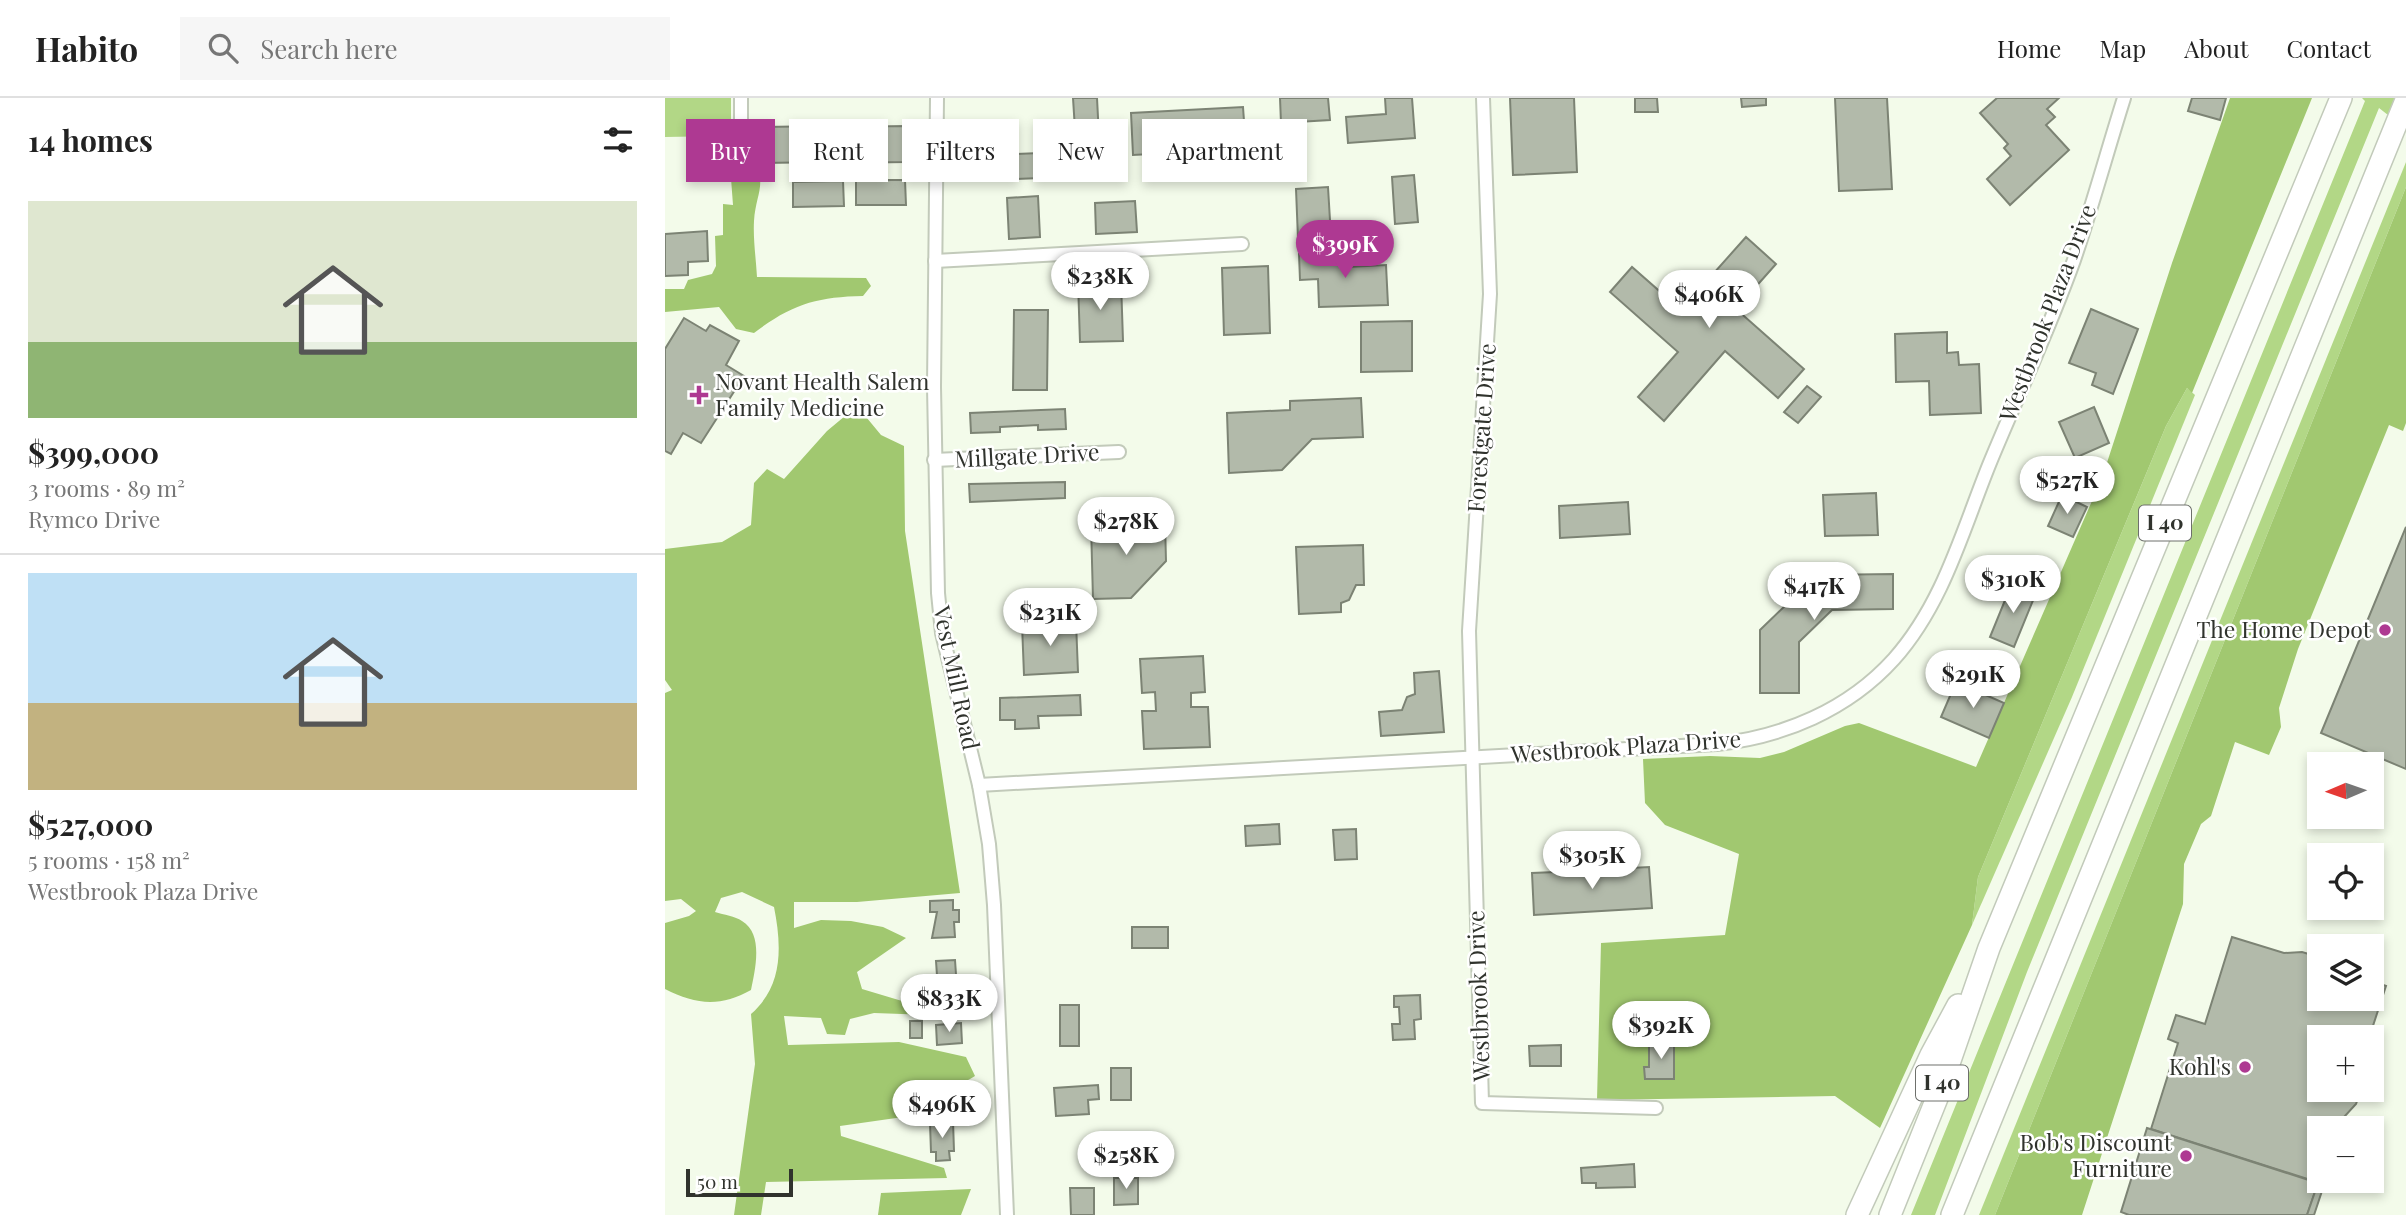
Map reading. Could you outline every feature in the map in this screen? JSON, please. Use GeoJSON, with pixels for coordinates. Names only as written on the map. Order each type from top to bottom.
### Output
{"type":"FeatureCollection","features":[{"type":"Feature","properties":{"kind":"highway","name":"I 40"},"geometry":{"type":"LineString","coordinates":[[1890,1215],[1937,1098],[1989,948],[2341,98]]}},
{"type":"Feature","properties":{"kind":"highway","name":"I 40"},"geometry":{"type":"LineString","coordinates":[[1952,1215],[2406,100]]}},
{"type":"Feature","properties":{"kind":"highway"},"geometry":{"type":"LineString","coordinates":[[1857,1215],[1931,1055],[1989,948]]}},
{"type":"Feature","properties":{"kind":"highway"},"geometry":{"type":"LineString","coordinates":[[1962,1215],[1989,1125]]}},
{"type":"Feature","properties":{"kind":"street"},"geometry":{"type":"LineString","coordinates":[[741,98],[741,119]]}},
{"type":"Feature","properties":{"kind":"street","name":"Vest Mill Road"},"geometry":{"type":"LineString","coordinates":[[937,98],[934,523],[942,633],[979,785],[994,905],[1007,1215]]}},
{"type":"Feature","properties":{"kind":"street","name":"Forestgate Drive"},"geometry":{"type":"LineString","coordinates":[[1472,757],[1469,612],[1490,294],[1483,98]]}},
{"type":"Feature","properties":{"kind":"street","name":"Westbrook Plaza Drive"},"geometry":{"type":"LineString","coordinates":[[979,785],[1748,740],[1789,729],[1830,710],[1863,687],[1892,661],[1933,606],[2073,260],[2124,98]]}},
{"type":"Feature","properties":{"kind":"street"},"geometry":{"type":"LineString","coordinates":[[935,261],[1242,244]]}},
{"type":"Feature","properties":{"kind":"street","name":"Millgate Drive"},"geometry":{"type":"LineString","coordinates":[[934,460],[1119,452]]}},
{"type":"Feature","properties":{"kind":"street","name":"Westbrook Drive"},"geometry":{"type":"LineString","coordinates":[[1472,757],[1482,1103],[1656,1108]]}},
{"type":"Feature","properties":{"kind":"green space"},"geometry":{"type":"Polygon","coordinates":[[[665,98],[731,98],[731,119],[686,119],[686,137],[665,137],[665,98]]]}},
{"type":"Feature","properties":{"kind":"green space"},"geometry":{"type":"Polygon","coordinates":[[[2230,98],[2312,98],[2192,393],[2187,388],[2166,426],[1978,877],[1972,925],[1880,1128],[1835,1096],[1597,1100],[1601,943],[1725,935],[1739,854],[1665,825],[1645,803],[1643,759],[1710,756],[1760,758],[1784,752],[1845,726],[1859,723],[1976,767],[2102,478],[2172,263],[2230,98]]]}},
{"type":"Feature","properties":{"kind":"green space"},"geometry":{"type":"Polygon","coordinates":[[[2362,98],[2406,98],[2406,129],[2379,108],[2027,972],[1935,1215],[1911,1215],[2365,101],[2362,98]]]}},
{"type":"Feature","properties":{"kind":"green space"},"geometry":{"type":"Polygon","coordinates":[[[2406,162],[2406,187],[1995,1215],[1979,1215],[2406,162]]]}},
{"type":"Feature","properties":{"kind":"green space"},"geometry":{"type":"Polygon","coordinates":[[[731,182],[760,182],[754,221],[757,277],[866,278],[871,286],[863,296],[832,298],[805,304],[781,315],[754,333],[736,329],[719,307],[665,312],[665,289],[684,289],[688,280],[712,274],[716,266],[715,236],[723,235],[723,204],[733,205],[731,182]]]}},
{"type":"Feature","properties":{"kind":"green space"},"geometry":{"type":"Polygon","coordinates":[[[2406,187],[2406,423],[2403,431],[2389,425],[2298,649],[2279,708],[2281,727],[2269,755],[2235,742],[2211,816],[2201,824],[2184,864],[2183,904],[2082,1215],[1995,1215],[2406,187]]]}},
{"type":"Feature","properties":{"kind":"green space"},"geometry":{"type":"Polygon","coordinates":[[[2187,388],[2195,395],[2072,697],[1972,925],[1978,877],[2166,426],[2187,388]]]}},
{"type":"Feature","properties":{"kind":"green space"},"geometry":{"type":"Polygon","coordinates":[[[857,406],[881,435],[904,446],[905,531],[960,893],[857,902],[794,902],[794,928],[821,920],[851,921],[883,927],[906,938],[857,972],[862,989],[912,1004],[959,1006],[958,1016],[874,1013],[850,1019],[845,1035],[827,1034],[821,1018],[784,1016],[788,1045],[899,1042],[966,1057],[975,1076],[952,1086],[910,1087],[914,1106],[903,1117],[840,1126],[841,1136],[944,1168],[947,1178],[766,1182],[761,1215],[734,1215],[755,1064],[751,1014],[762,1003],[774,978],[778,965],[778,937],[774,907],[742,892],[721,898],[715,912],[739,919],[749,927],[756,943],[751,990],[729,999],[708,1002],[687,998],[665,989],[665,923],[689,916],[696,911],[681,899],[665,901],[665,693],[672,690],[665,680],[665,549],[722,542],[751,525],[754,483],[767,469],[784,479],[827,431],[857,406]]]}},
{"type":"Feature","properties":{"kind":"green space"},"geometry":{"type":"Polygon","coordinates":[[[971,1189],[961,1215],[878,1215],[881,1193],[971,1189]]]}},
{"type":"Feature","properties":{"kind":"building"},"geometry":{"type":"Polygon","coordinates":[[[1073,98],[1097,98],[1098,119],[1074,119],[1073,98]]]}},
{"type":"Feature","properties":{"kind":"building"},"geometry":{"type":"Polygon","coordinates":[[[1280,98],[1328,98],[1330,120],[1281,119],[1280,98]]]}},
{"type":"Feature","properties":{"kind":"building"},"geometry":{"type":"Polygon","coordinates":[[[1385,98],[1412,98],[1415,138],[1348,143],[1346,117],[1386,114],[1385,98]]]}},
{"type":"Feature","properties":{"kind":"building"},"geometry":{"type":"Polygon","coordinates":[[[1510,98],[1574,98],[1577,172],[1513,175],[1510,98]]]}},
{"type":"Feature","properties":{"kind":"building"},"geometry":{"type":"Polygon","coordinates":[[[1635,98],[1657,98],[1658,112],[1635,112],[1635,98]]]}},
{"type":"Feature","properties":{"kind":"building"},"geometry":{"type":"Polygon","coordinates":[[[1741,98],[1766,98],[1766,105],[1742,107],[1741,98]]]}},
{"type":"Feature","properties":{"kind":"building"},"geometry":{"type":"Polygon","coordinates":[[[1835,98],[1887,98],[1892,189],[1839,191],[1835,98]]]}},
{"type":"Feature","properties":{"kind":"building"},"geometry":{"type":"Polygon","coordinates":[[[1997,98],[2059,98],[2047,109],[2055,117],[2046,125],[2069,150],[2010,205],[1987,179],[2011,156],[2004,148],[2008,144],[1980,113],[1997,98]]]}},
{"type":"Feature","properties":{"kind":"building"},"geometry":{"type":"Polygon","coordinates":[[[2192,98],[2226,98],[2220,120],[2188,111],[2192,98]]]}},
{"type":"Feature","properties":{"kind":"building"},"geometry":{"type":"Polygon","coordinates":[[[1243,107],[1244,119],[1142,119],[1142,155],[1133,155],[1131,113],[1243,107]]]}},
{"type":"Feature","properties":{"kind":"building"},"geometry":{"type":"Polygon","coordinates":[[[888,126],[902,126],[902,162],[888,162],[888,126]]]}},
{"type":"Feature","properties":{"kind":"building"},"geometry":{"type":"Polygon","coordinates":[[[775,127],[789,127],[789,163],[775,163],[775,127]]]}},
{"type":"Feature","properties":{"kind":"building"},"geometry":{"type":"Polygon","coordinates":[[[1033,153],[1033,178],[1019,179],[1019,154],[1033,153]]]}},
{"type":"Feature","properties":{"kind":"building"},"geometry":{"type":"Polygon","coordinates":[[[1414,175],[1418,222],[1395,224],[1392,177],[1414,175]]]}},
{"type":"Feature","properties":{"kind":"building"},"geometry":{"type":"Polygon","coordinates":[[[793,182],[843,182],[844,206],[793,207],[793,182]]]}},
{"type":"Feature","properties":{"kind":"building"},"geometry":{"type":"Polygon","coordinates":[[[856,182],[905,182],[906,205],[856,205],[856,182]]]}},
{"type":"Feature","properties":{"kind":"building"},"geometry":{"type":"Polygon","coordinates":[[[1328,187],[1331,237],[1298,239],[1296,189],[1328,187]]]}},
{"type":"Feature","properties":{"kind":"building"},"geometry":{"type":"Polygon","coordinates":[[[1038,196],[1040,237],[1009,239],[1007,198],[1038,196]]]}},
{"type":"Feature","properties":{"kind":"building"},"geometry":{"type":"Polygon","coordinates":[[[1135,201],[1137,232],[1096,234],[1095,203],[1135,201]]]}},
{"type":"Feature","properties":{"kind":"building"},"geometry":{"type":"Polygon","coordinates":[[[707,231],[708,261],[688,262],[688,275],[665,276],[665,234],[707,231]]]}},
{"type":"Feature","properties":{"kind":"building"},"geometry":{"type":"Polygon","coordinates":[[[1746,237],[1776,264],[1736,309],[1804,369],[1778,398],[1725,351],[1664,421],[1638,397],[1678,352],[1610,292],[1632,267],[1681,310],[1746,237]]]}},
{"type":"Feature","properties":{"kind":"building"},"geometry":{"type":"Polygon","coordinates":[[[1348,252],[1349,267],[1386,265],[1388,305],[1319,307],[1318,279],[1300,280],[1299,254],[1348,252]]]}},
{"type":"Feature","properties":{"kind":"building"},"geometry":{"type":"Polygon","coordinates":[[[1268,266],[1270,333],[1224,335],[1222,268],[1268,266]]]}},
{"type":"Feature","properties":{"kind":"building"},"geometry":{"type":"Polygon","coordinates":[[[1121,281],[1123,341],[1080,342],[1078,282],[1121,281]]]}},
{"type":"Feature","properties":{"kind":"building"},"geometry":{"type":"Polygon","coordinates":[[[2091,309],[2138,329],[2113,394],[2092,385],[2096,373],[2069,363],[2091,309]]]}},
{"type":"Feature","properties":{"kind":"building"},"geometry":{"type":"Polygon","coordinates":[[[1014,310],[1048,310],[1047,390],[1013,390],[1014,310]]]}},
{"type":"Feature","properties":{"kind":"building","name":"Novant Health Salem Family Medicine"},"geometry":{"type":"Polygon","coordinates":[[[684,318],[706,331],[710,325],[739,341],[726,365],[744,376],[701,443],[683,433],[671,454],[665,451],[665,349],[684,318]]]}},
{"type":"Feature","properties":{"kind":"building"},"geometry":{"type":"Polygon","coordinates":[[[1412,321],[1412,371],[1361,372],[1361,322],[1412,321]]]}},
{"type":"Feature","properties":{"kind":"building"},"geometry":{"type":"Polygon","coordinates":[[[1947,332],[1947,353],[1958,352],[1959,365],[1979,364],[1981,413],[1930,415],[1929,381],[1896,382],[1895,334],[1947,332]]]}},
{"type":"Feature","properties":{"kind":"building"},"geometry":{"type":"Polygon","coordinates":[[[1807,386],[1821,397],[1798,423],[1784,412],[1807,386]]]}},
{"type":"Feature","properties":{"kind":"building"},"geometry":{"type":"Polygon","coordinates":[[[1361,398],[1363,437],[1312,439],[1282,470],[1229,473],[1227,413],[1290,410],[1290,401],[1361,398]]]}},
{"type":"Feature","properties":{"kind":"building"},"geometry":{"type":"Polygon","coordinates":[[[2094,407],[2109,443],[2075,458],[2059,422],[2094,407]]]}},
{"type":"Feature","properties":{"kind":"building"},"geometry":{"type":"Polygon","coordinates":[[[1065,409],[1066,429],[1038,430],[1038,425],[1000,427],[1000,432],[971,433],[970,413],[1065,409]]]}},
{"type":"Feature","properties":{"kind":"building"},"geometry":{"type":"Polygon","coordinates":[[[1065,482],[1065,498],[970,502],[969,484],[1065,482]]]}},
{"type":"Feature","properties":{"kind":"building"},"geometry":{"type":"Polygon","coordinates":[[[1876,493],[1878,535],[1825,536],[1823,495],[1876,493]]]}},
{"type":"Feature","properties":{"kind":"building"},"geometry":{"type":"Polygon","coordinates":[[[2062,495],[2087,507],[2073,537],[2048,526],[2062,495]]]}},
{"type":"Feature","properties":{"kind":"building"},"geometry":{"type":"Polygon","coordinates":[[[1628,502],[1630,534],[1560,538],[1559,506],[1628,502]]]}},
{"type":"Feature","properties":{"kind":"building"},"geometry":{"type":"Polygon","coordinates":[[[1165,522],[1166,561],[1131,598],[1093,599],[1091,524],[1165,522]]]}},
{"type":"Feature","properties":{"kind":"building","name":"The Home Depot"},"geometry":{"type":"Polygon","coordinates":[[[2406,527],[2406,769],[2384,760],[2384,752],[2366,752],[2321,733],[2406,527]]]}},
{"type":"Feature","properties":{"kind":"building"},"geometry":{"type":"Polygon","coordinates":[[[1363,545],[1364,585],[1356,585],[1349,600],[1341,603],[1341,612],[1299,614],[1296,547],[1363,545]]]}},
{"type":"Feature","properties":{"kind":"building"},"geometry":{"type":"Polygon","coordinates":[[[1893,574],[1893,609],[1832,610],[1799,642],[1799,693],[1760,693],[1760,630],[1817,575],[1893,574]]]}},
{"type":"Feature","properties":{"kind":"building"},"geometry":{"type":"Polygon","coordinates":[[[2012,583],[2036,593],[2014,647],[1990,637],[2012,583]]]}},
{"type":"Feature","properties":{"kind":"building"},"geometry":{"type":"Polygon","coordinates":[[[1076,622],[1078,672],[1024,675],[1022,624],[1076,622]]]}},
{"type":"Feature","properties":{"kind":"building"},"geometry":{"type":"Polygon","coordinates":[[[1203,656],[1205,692],[1191,693],[1191,707],[1208,707],[1210,747],[1144,749],[1142,711],[1156,711],[1155,692],[1142,693],[1140,659],[1203,656]]]}},
{"type":"Feature","properties":{"kind":"building"},"geometry":{"type":"Polygon","coordinates":[[[1439,671],[1444,732],[1381,736],[1379,712],[1402,710],[1407,697],[1415,694],[1414,673],[1439,671]]]}},
{"type":"Feature","properties":{"kind":"building"},"geometry":{"type":"Polygon","coordinates":[[[1956,682],[2004,703],[1989,738],[1941,717],[1956,682]]]}},
{"type":"Feature","properties":{"kind":"building"},"geometry":{"type":"Polygon","coordinates":[[[1080,695],[1081,715],[1038,716],[1039,728],[1015,729],[1015,720],[1000,720],[1000,698],[1080,695]]]}},
{"type":"Feature","properties":{"kind":"building"},"geometry":{"type":"Polygon","coordinates":[[[1279,824],[1280,844],[1246,846],[1245,826],[1279,824]]]}},
{"type":"Feature","properties":{"kind":"building"},"geometry":{"type":"Polygon","coordinates":[[[1356,829],[1357,859],[1335,860],[1333,830],[1356,829]]]}},
{"type":"Feature","properties":{"kind":"building"},"geometry":{"type":"Polygon","coordinates":[[[1591,865],[1592,870],[1649,867],[1652,908],[1534,915],[1532,873],[1581,871],[1581,866],[1591,865]]]}},
{"type":"Feature","properties":{"kind":"building"},"geometry":{"type":"Polygon","coordinates":[[[953,900],[953,910],[959,910],[959,922],[954,922],[955,937],[932,938],[937,912],[930,912],[930,901],[953,900]]]}},
{"type":"Feature","properties":{"kind":"building"},"geometry":{"type":"Polygon","coordinates":[[[1132,927],[1168,927],[1168,948],[1132,948],[1132,927]]]}},
{"type":"Feature","properties":{"kind":"building","name":"Kohl's"},"geometry":{"type":"Polygon","coordinates":[[[2232,937],[2284,953],[2307,953],[2307,1011],[2378,1011],[2373,1025],[2307,1025],[2307,1102],[2357,1102],[2345,1116],[2307,1116],[2307,1179],[2151,1129],[2178,1043],[2168,1039],[2176,1015],[2205,1024],[2232,937]]]}},
{"type":"Feature","properties":{"kind":"building"},"geometry":{"type":"Polygon","coordinates":[[[955,960],[957,989],[938,990],[936,961],[955,960]]]}},
{"type":"Feature","properties":{"kind":"building"},"geometry":{"type":"Polygon","coordinates":[[[1420,995],[1421,1019],[1414,1020],[1415,1039],[1393,1040],[1392,1024],[1400,1024],[1399,1007],[1394,1007],[1394,996],[1420,995]]]}},
{"type":"Feature","properties":{"kind":"building"},"geometry":{"type":"Polygon","coordinates":[[[1060,1005],[1079,1005],[1079,1046],[1060,1046],[1060,1005]]]}},
{"type":"Feature","properties":{"kind":"building"},"geometry":{"type":"Polygon","coordinates":[[[910,1021],[922,1021],[922,1038],[910,1038],[910,1021]]]}},
{"type":"Feature","properties":{"kind":"building"},"geometry":{"type":"Polygon","coordinates":[[[961,1023],[962,1043],[937,1045],[936,1025],[961,1023]]]}},
{"type":"Feature","properties":{"kind":"building"},"geometry":{"type":"Polygon","coordinates":[[[1649,1042],[1674,1042],[1674,1079],[1645,1079],[1644,1067],[1649,1067],[1649,1042]]]}},
{"type":"Feature","properties":{"kind":"building"},"geometry":{"type":"Polygon","coordinates":[[[1561,1045],[1561,1066],[1530,1066],[1529,1046],[1561,1045]]]}},
{"type":"Feature","properties":{"kind":"building"},"geometry":{"type":"Polygon","coordinates":[[[1111,1068],[1131,1068],[1131,1100],[1111,1100],[1111,1068]]]}},
{"type":"Feature","properties":{"kind":"building"},"geometry":{"type":"Polygon","coordinates":[[[1098,1085],[1099,1099],[1088,1100],[1089,1114],[1056,1116],[1054,1088],[1098,1085]]]}},
{"type":"Feature","properties":{"kind":"building"},"geometry":{"type":"Polygon","coordinates":[[[953,1121],[954,1151],[949,1151],[950,1160],[936,1161],[936,1152],[931,1152],[930,1123],[953,1121]]]}},
{"type":"Feature","properties":{"kind":"building","name":"Bob's Discount Furniture"},"geometry":{"type":"Polygon","coordinates":[[[2147,1128],[2307,1179],[2307,1193],[2315,1193],[2307,1215],[2129,1215],[2121,1212],[2147,1128]]]}},
{"type":"Feature","properties":{"kind":"building"},"geometry":{"type":"Polygon","coordinates":[[[1634,1164],[1635,1187],[1596,1188],[1596,1183],[1582,1183],[1581,1168],[1634,1164]]]}},
{"type":"Feature","properties":{"kind":"building"},"geometry":{"type":"Polygon","coordinates":[[[1114,1178],[1138,1178],[1138,1204],[1114,1205],[1114,1178]]]}},
{"type":"Feature","properties":{"kind":"building"},"geometry":{"type":"Polygon","coordinates":[[[1070,1188],[1094,1188],[1094,1215],[1071,1215],[1070,1188]]]}},
{"type":"Feature","properties":{"kind":"building"},"geometry":{"type":"Polygon","coordinates":[[[2315,1193],[2321,1193],[2314,1215],[2307,1215],[2315,1193]]]}},
{"type":"Feature","properties":{"kind":"place","name":"Novant Health Salem Family Medicine"},"geometry":{"type":"Point","coordinates":[699,395]}},
{"type":"Feature","properties":{"kind":"place","name":"The Home Depot"},"geometry":{"type":"Point","coordinates":[2385,630]}},
{"type":"Feature","properties":{"kind":"place","name":"Kohl's"},"geometry":{"type":"Point","coordinates":[2245,1067]}},
{"type":"Feature","properties":{"kind":"place","name":"Bob's Discount Furniture"},"geometry":{"type":"Point","coordinates":[2186,1156]}}]}
